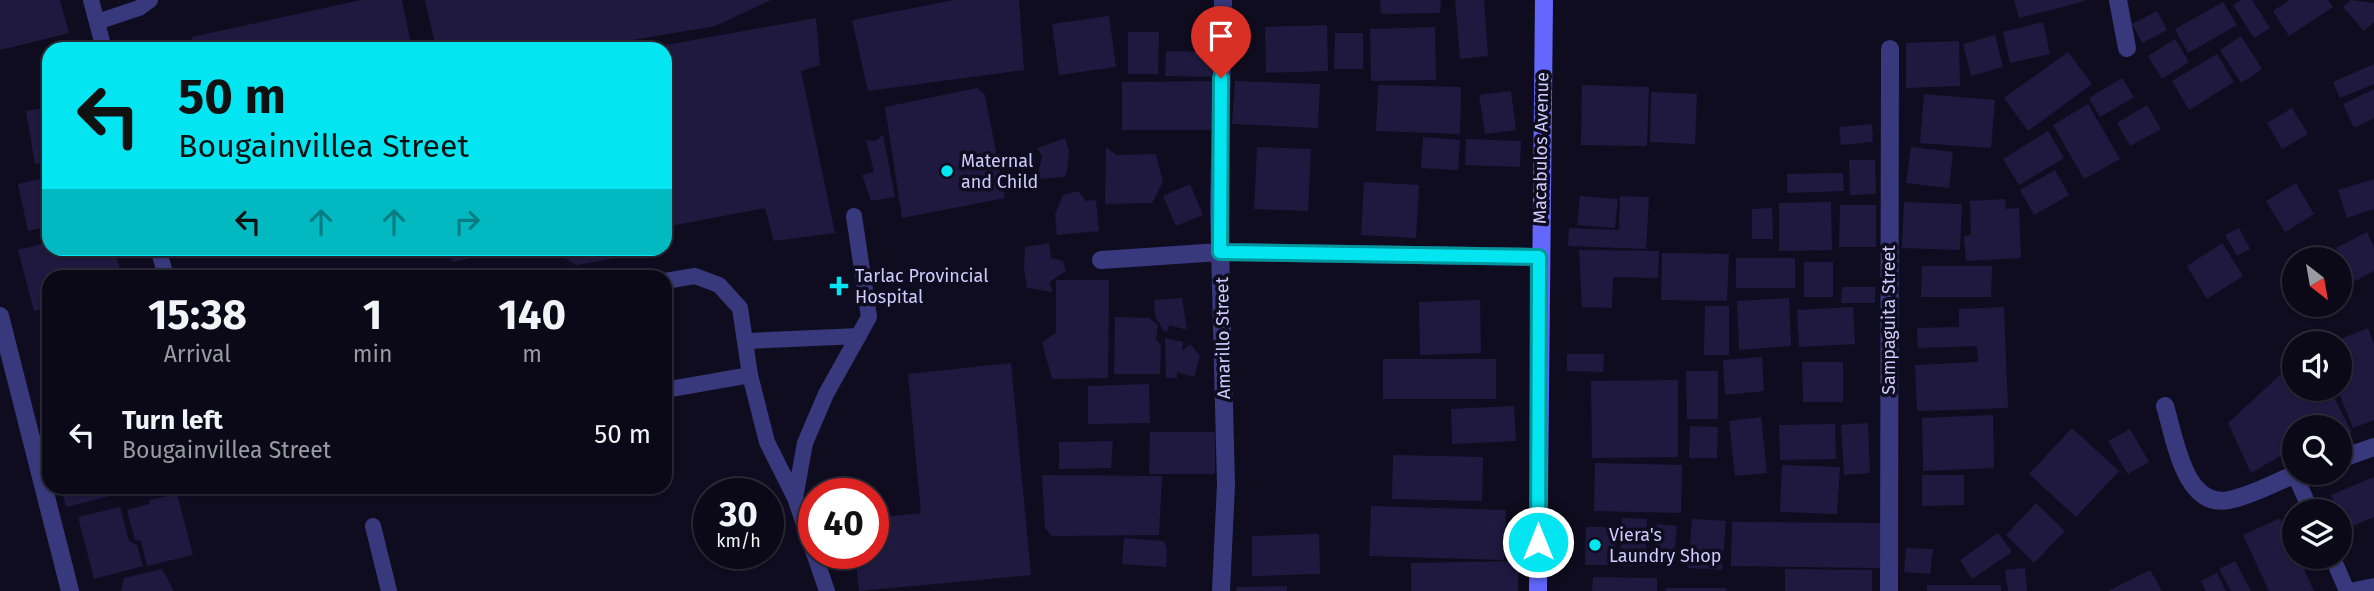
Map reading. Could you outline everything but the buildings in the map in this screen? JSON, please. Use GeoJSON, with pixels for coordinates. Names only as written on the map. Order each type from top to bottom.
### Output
{"type":"FeatureCollection","features":[{"type":"Feature","properties":{"kind":"street","name":"Amarillo Street"},"geometry":{"type":"LineString","coordinates":[[1221,591],[1226,484],[1220,252],[1223,0]]}},
{"type":"Feature","properties":{"kind":"street","name":"Macabulos Avenue"},"geometry":{"type":"LineString","coordinates":[[1538,591],[1539,257],[1544,0]]}},
{"type":"Feature","properties":{"kind":"street"},"geometry":{"type":"LineString","coordinates":[[2118,0],[2127,48]]}},
{"type":"Feature","properties":{"kind":"street","name":"Sampaguita Street"},"geometry":{"type":"LineString","coordinates":[[1889,591],[1890,49]]}},
{"type":"Feature","properties":{"kind":"street"},"geometry":{"type":"LineString","coordinates":[[1101,260],[1220,252],[1539,257]]}},
{"type":"Feature","properties":{"kind":"street"},"geometry":{"type":"LineString","coordinates":[[0,316],[42,481]]}},
{"type":"Feature","properties":{"kind":"street"},"geometry":{"type":"LineString","coordinates":[[2165,406],[2190,484],[2201,496],[2227,500],[2282,480]]}},
{"type":"Feature","properties":{"kind":"street"},"geometry":{"type":"LineString","coordinates":[[2352,455],[2374,447]]}},
{"type":"Feature","properties":{"kind":"street"},"geometry":{"type":"LineString","coordinates":[[45,494],[70,591]]}},
{"type":"Feature","properties":{"kind":"lane"},"geometry":{"type":"LineString","coordinates":[[91,0],[102,42]]}},
{"type":"Feature","properties":{"kind":"lane"},"geometry":{"type":"LineString","coordinates":[[97,22],[139,8],[150,0]]}},
{"type":"Feature","properties":{"kind":"lane"},"geometry":{"type":"LineString","coordinates":[[795,498],[805,443],[826,394],[869,317],[854,216]]}},
{"type":"Feature","properties":{"kind":"lane"},"geometry":{"type":"LineString","coordinates":[[672,280],[695,276],[719,285],[740,308],[750,375],[767,442],[795,498],[827,591]]}},
{"type":"Feature","properties":{"kind":"lane"},"geometry":{"type":"LineString","coordinates":[[747,341],[859,336]]}},
{"type":"Feature","properties":{"kind":"lane"},"geometry":{"type":"LineString","coordinates":[[672,389],[750,375]]}},
{"type":"Feature","properties":{"kind":"lane"},"geometry":{"type":"LineString","coordinates":[[373,526],[389,591]]}},
{"type":"Feature","properties":{"kind":"lane"},"geometry":{"type":"LineString","coordinates":[[2338,569],[2349,591],[2374,586]]}},
{"type":"Feature","properties":{"kind":"place","name":"Maternal and Child"},"geometry":{"type":"Point","coordinates":[947,171]}},
{"type":"Feature","properties":{"kind":"place","name":"Tarlac Provincial Hospital"},"geometry":{"type":"Point","coordinates":[839,286]}},
{"type":"Feature","properties":{"kind":"place","name":"Viera's Laundry Shop"},"geometry":{"type":"Point","coordinates":[1595,545]}},
{"type":"Feature","properties":{"kind":"route"},"geometry":{"type":"LineString","coordinates":[[1221,78],[1220,252],[1539,257],[1538,542]]}}]}
